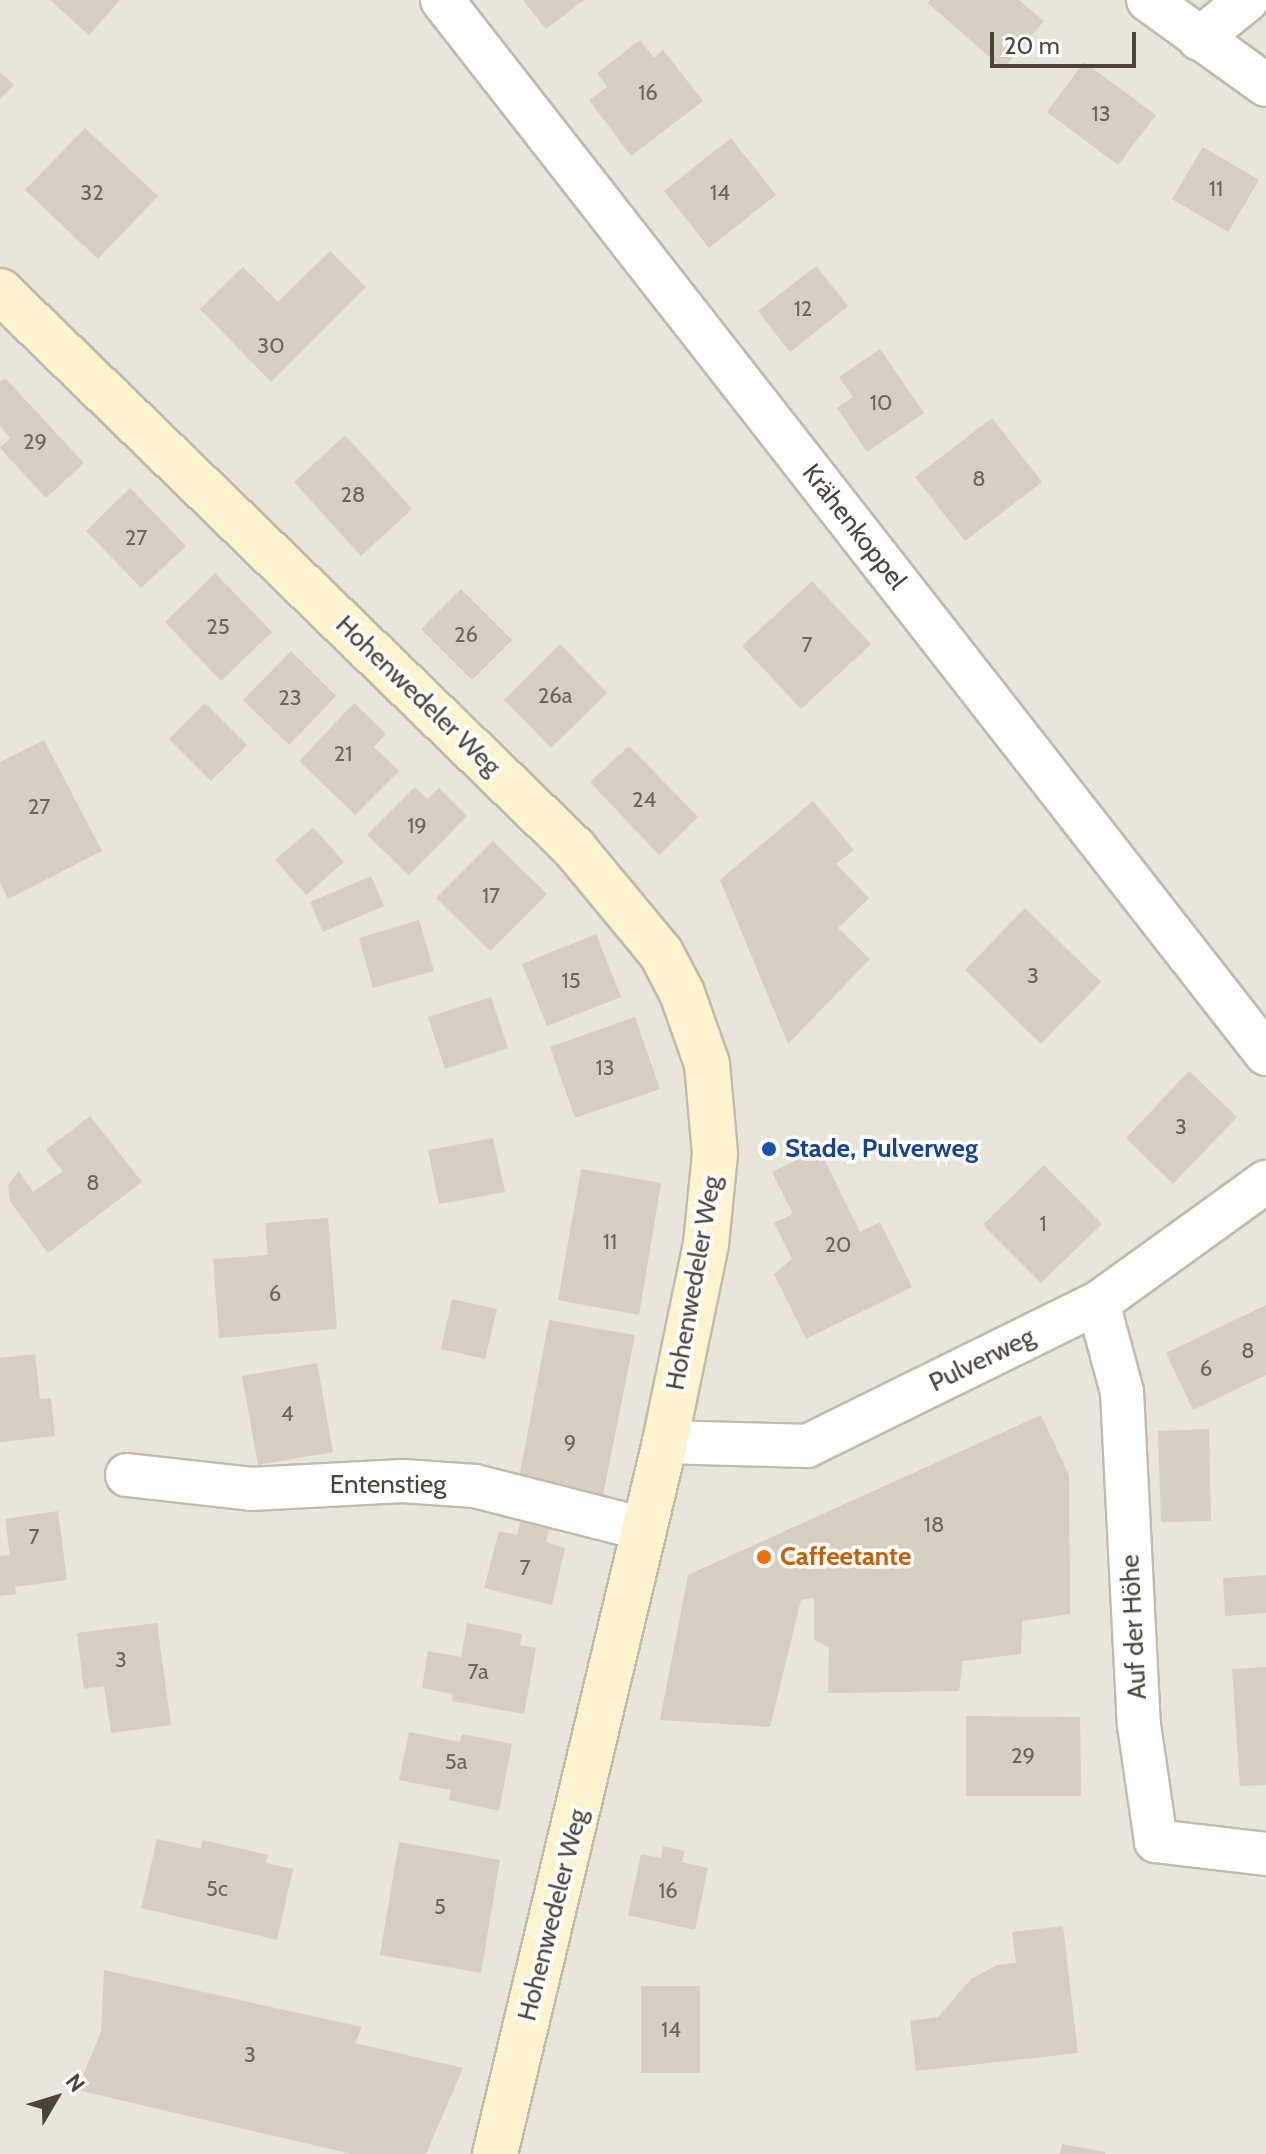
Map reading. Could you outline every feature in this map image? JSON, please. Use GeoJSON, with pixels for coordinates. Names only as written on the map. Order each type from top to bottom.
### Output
{"type":"FeatureCollection","features":[{"type":"Feature","properties":{"kind":"street","name":"Krähenkoppel"},"geometry":{"type":"LineString","coordinates":[[442,0],[1266,1054]]}},
{"type":"Feature","properties":{"kind":"street"},"geometry":{"type":"LineString","coordinates":[[1148,0],[1266,85]]}},
{"type":"Feature","properties":{"kind":"street"},"geometry":{"type":"LineString","coordinates":[[1199,39],[1247,0]]}},
{"type":"Feature","properties":{"kind":"street","name":"Hohenwedeler Weg"},"geometry":{"type":"LineString","coordinates":[[0,291],[574,848],[661,953],[682,993],[707,1064],[715,1154],[706,1244],[665,1442],[495,2154]]}},
{"type":"Feature","properties":{"kind":"street","name":"Pulverweg"},"geometry":{"type":"LineString","coordinates":[[665,1442],[807,1446],[1098,1303],[1266,1182]]}},
{"type":"Feature","properties":{"kind":"street","name":"Auf der Höhe"},"geometry":{"type":"LineString","coordinates":[[1098,1303],[1122,1392],[1139,1725],[1156,1841],[1266,1854]]}},
{"type":"Feature","properties":{"kind":"street","name":"Entenstieg"},"geometry":{"type":"LineString","coordinates":[[127,1475],[251,1489],[403,1481],[475,1486],[644,1529]]}},
{"type":"Feature","properties":{"kind":"shaded area"},"geometry":{"type":"Polygon","coordinates":[[[0,0],[1266,0],[1266,2154],[0,2154],[0,0]]]}},
{"type":"Feature","properties":{"kind":"building"},"geometry":{"type":"Polygon","coordinates":[[[50,0],[120,0],[89,35],[50,0]]]}},
{"type":"Feature","properties":{"kind":"building"},"geometry":{"type":"Polygon","coordinates":[[[523,0],[584,0],[546,29],[523,0]]]}},
{"type":"Feature","properties":{"kind":"building"},"geometry":{"type":"Polygon","coordinates":[[[931,0],[1019,0],[1044,21],[1003,69],[928,3],[931,0]]]}},
{"type":"Feature","properties":{"kind":"building"},"geometry":{"type":"Polygon","coordinates":[[[640,40],[654,58],[663,50],[703,101],[631,156],[589,100],[607,87],[597,73],[640,40]]]}},
{"type":"Feature","properties":{"kind":"building"},"geometry":{"type":"Polygon","coordinates":[[[1084,62],[1156,115],[1118,165],[1047,112],[1084,62]]]}},
{"type":"Feature","properties":{"kind":"building"},"geometry":{"type":"Polygon","coordinates":[[[0,72],[14,85],[0,99],[0,72]]]}},
{"type":"Feature","properties":{"kind":"building"},"geometry":{"type":"Polygon","coordinates":[[[85,128],[158,196],[98,259],[25,190],[85,128]]]}},
{"type":"Feature","properties":{"kind":"building"},"geometry":{"type":"Polygon","coordinates":[[[731,138],[776,195],[709,248],[664,191],[731,138]]]}},
{"type":"Feature","properties":{"kind":"building"},"geometry":{"type":"Polygon","coordinates":[[[1203,147],[1259,180],[1228,232],[1172,199],[1203,147]]]}},
{"type":"Feature","properties":{"kind":"building"},"geometry":{"type":"Polygon","coordinates":[[[330,251],[366,287],[271,382],[200,309],[243,267],[278,302],[330,251]]]}},
{"type":"Feature","properties":{"kind":"building"},"geometry":{"type":"Polygon","coordinates":[[[816,266],[848,306],[790,352],[758,311],[816,266]]]}},
{"type":"Feature","properties":{"kind":"building"},"geometry":{"type":"Polygon","coordinates":[[[880,349],[924,413],[867,452],[837,408],[853,397],[839,377],[880,349]]]}},
{"type":"Feature","properties":{"kind":"building"},"geometry":{"type":"Polygon","coordinates":[[[5,378],[84,463],[46,498],[0,448],[10,438],[0,426],[0,382],[5,378]]]}},
{"type":"Feature","properties":{"kind":"building"},"geometry":{"type":"Polygon","coordinates":[[[992,418],[1042,482],[965,541],[915,477],[992,418]]]}},
{"type":"Feature","properties":{"kind":"building"},"geometry":{"type":"Polygon","coordinates":[[[345,435],[412,509],[361,556],[294,482],[345,435]]]}},
{"type":"Feature","properties":{"kind":"building"},"geometry":{"type":"Polygon","coordinates":[[[130,488],[186,546],[141,588],[86,531],[130,488]]]}},
{"type":"Feature","properties":{"kind":"building"},"geometry":{"type":"Polygon","coordinates":[[[215,573],[272,632],[221,681],[165,622],[215,573]]]}},
{"type":"Feature","properties":{"kind":"building"},"geometry":{"type":"Polygon","coordinates":[[[812,581],[871,644],[801,709],[742,646],[812,581]]]}},
{"type":"Feature","properties":{"kind":"building"},"geometry":{"type":"Polygon","coordinates":[[[461,589],[512,640],[472,680],[421,629],[461,589]]]}},
{"type":"Feature","properties":{"kind":"building"},"geometry":{"type":"Polygon","coordinates":[[[560,644],[607,693],[551,748],[504,700],[560,644]]]}},
{"type":"Feature","properties":{"kind":"building"},"geometry":{"type":"Polygon","coordinates":[[[291,651],[336,696],[289,745],[243,700],[291,651]]]}},
{"type":"Feature","properties":{"kind":"building"},"geometry":{"type":"Polygon","coordinates":[[[205,703],[247,745],[211,781],[169,739],[205,703]]]}},
{"type":"Feature","properties":{"kind":"building"},"geometry":{"type":"Polygon","coordinates":[[[354,703],[386,734],[374,747],[399,771],[355,815],[299,761],[354,703]]]}},
{"type":"Feature","properties":{"kind":"building"},"geometry":{"type":"Polygon","coordinates":[[[44,740],[102,851],[8,899],[0,883],[0,762],[44,740]]]}},
{"type":"Feature","properties":{"kind":"building"},"geometry":{"type":"Polygon","coordinates":[[[629,746],[698,817],[659,855],[590,782],[629,746]]]}},
{"type":"Feature","properties":{"kind":"building"},"geometry":{"type":"Polygon","coordinates":[[[415,787],[427,799],[439,788],[467,816],[409,875],[367,835],[415,787]]]}},
{"type":"Feature","properties":{"kind":"building"},"geometry":{"type":"Polygon","coordinates":[[[813,801],[854,850],[836,864],[869,898],[838,928],[870,959],[788,1044],[720,880],[813,801]]]}},
{"type":"Feature","properties":{"kind":"building"},"geometry":{"type":"Polygon","coordinates":[[[313,827],[344,862],[306,895],[275,860],[313,827]]]}},
{"type":"Feature","properties":{"kind":"building"},"geometry":{"type":"Polygon","coordinates":[[[493,841],[547,894],[490,951],[436,898],[493,841]]]}},
{"type":"Feature","properties":{"kind":"building"},"geometry":{"type":"Polygon","coordinates":[[[371,876],[384,906],[323,932],[310,902],[371,876]]]}},
{"type":"Feature","properties":{"kind":"building"},"geometry":{"type":"Polygon","coordinates":[[[1025,908],[1101,982],[1041,1044],[965,970],[1025,908]]]}},
{"type":"Feature","properties":{"kind":"building"},"geometry":{"type":"Polygon","coordinates":[[[419,920],[434,971],[373,988],[359,938],[419,920]]]}},
{"type":"Feature","properties":{"kind":"building"},"geometry":{"type":"Polygon","coordinates":[[[596,934],[621,997],[547,1026],[522,964],[596,934]]]}},
{"type":"Feature","properties":{"kind":"building"},"geometry":{"type":"Polygon","coordinates":[[[491,997],[508,1048],[445,1069],[428,1017],[491,997]]]}},
{"type":"Feature","properties":{"kind":"building"},"geometry":{"type":"Polygon","coordinates":[[[635,1017],[660,1089],[575,1118],[550,1047],[635,1017]]]}},
{"type":"Feature","properties":{"kind":"building"},"geometry":{"type":"Polygon","coordinates":[[[1189,1071],[1237,1117],[1173,1184],[1126,1138],[1189,1071]]]}},
{"type":"Feature","properties":{"kind":"building"},"geometry":{"type":"Polygon","coordinates":[[[90,1116],[142,1182],[48,1253],[10,1201],[8,1185],[19,1171],[33,1192],[63,1171],[46,1150],[90,1116]]]}},
{"type":"Feature","properties":{"kind":"building"},"geometry":{"type":"Polygon","coordinates":[[[493,1138],[505,1192],[439,1204],[428,1150],[493,1138]]]}},
{"type":"Feature","properties":{"kind":"building"},"geometry":{"type":"Polygon","coordinates":[[[819,1149],[860,1232],[880,1222],[912,1287],[806,1339],[774,1274],[792,1259],[774,1223],[793,1214],[772,1172],[819,1149]]]}},
{"type":"Feature","properties":{"kind":"building"},"geometry":{"type":"Polygon","coordinates":[[[1044,1165],[1102,1224],[1041,1283],[983,1225],[1044,1165]]]}},
{"type":"Feature","properties":{"kind":"building"},"geometry":{"type":"Polygon","coordinates":[[[581,1169],[661,1183],[639,1315],[558,1300],[581,1169]]]}},
{"type":"Feature","properties":{"kind":"building"},"geometry":{"type":"Polygon","coordinates":[[[328,1218],[337,1329],[219,1338],[213,1259],[268,1255],[265,1223],[328,1218]]]}},
{"type":"Feature","properties":{"kind":"building"},"geometry":{"type":"Polygon","coordinates":[[[452,1299],[497,1309],[485,1359],[441,1349],[452,1299]]]}},
{"type":"Feature","properties":{"kind":"building"},"geometry":{"type":"Polygon","coordinates":[[[1266,1305],[1266,1375],[1193,1410],[1166,1353],[1266,1305]]]}},
{"type":"Feature","properties":{"kind":"building"},"geometry":{"type":"Polygon","coordinates":[[[549,1320],[635,1335],[603,1495],[519,1478],[549,1320]]]}},
{"type":"Feature","properties":{"kind":"building"},"geometry":{"type":"Polygon","coordinates":[[[35,1354],[40,1399],[51,1398],[55,1436],[0,1442],[0,1358],[35,1354]]]}},
{"type":"Feature","properties":{"kind":"building"},"geometry":{"type":"Polygon","coordinates":[[[317,1363],[333,1452],[258,1465],[242,1376],[317,1363]]]}},
{"type":"Feature","properties":{"kind":"building"},"geometry":{"type":"Polygon","coordinates":[[[1041,1415],[1069,1475],[1070,1614],[1022,1621],[1021,1654],[963,1661],[959,1691],[828,1693],[829,1647],[814,1640],[814,1598],[801,1600],[770,1727],[660,1720],[688,1575],[1041,1415]]]}},
{"type":"Feature","properties":{"kind":"building"},"geometry":{"type":"Polygon","coordinates":[[[1209,1429],[1211,1521],[1161,1522],[1158,1431],[1209,1429]]]}},
{"type":"Feature","properties":{"kind":"building"},"geometry":{"type":"Polygon","coordinates":[[[58,1511],[67,1580],[15,1587],[16,1594],[0,1596],[0,1556],[10,1555],[5,1519],[58,1511]]]}},
{"type":"Feature","properties":{"kind":"building"},"geometry":{"type":"Polygon","coordinates":[[[520,1522],[549,1529],[546,1542],[565,1548],[552,1605],[484,1588],[499,1531],[517,1535],[520,1522]]]}},
{"type":"Feature","properties":{"kind":"building"},"geometry":{"type":"Polygon","coordinates":[[[1266,1575],[1266,1613],[1225,1616],[1223,1578],[1266,1575]]]}},
{"type":"Feature","properties":{"kind":"building"},"geometry":{"type":"Polygon","coordinates":[[[157,1623],[171,1725],[111,1733],[104,1686],[84,1689],[77,1633],[157,1623]]]}},
{"type":"Feature","properties":{"kind":"building"},"geometry":{"type":"Polygon","coordinates":[[[467,1623],[522,1634],[520,1645],[536,1648],[524,1714],[452,1701],[453,1694],[422,1688],[428,1651],[461,1657],[467,1623]]]}},
{"type":"Feature","properties":{"kind":"building"},"geometry":{"type":"Polygon","coordinates":[[[1266,1667],[1266,1785],[1240,1786],[1232,1669],[1266,1667]]]}},
{"type":"Feature","properties":{"kind":"building"},"geometry":{"type":"Polygon","coordinates":[[[966,1716],[1080,1717],[1081,1796],[966,1796],[966,1716]]]}},
{"type":"Feature","properties":{"kind":"building"},"geometry":{"type":"Polygon","coordinates":[[[409,1732],[460,1742],[462,1734],[512,1744],[499,1811],[449,1800],[451,1790],[399,1780],[409,1732]]]}},
{"type":"Feature","properties":{"kind":"building"},"geometry":{"type":"Polygon","coordinates":[[[157,1839],[201,1849],[203,1840],[268,1855],[266,1863],[293,1869],[277,1940],[141,1908],[157,1839]]]}},
{"type":"Feature","properties":{"kind":"building"},"geometry":{"type":"Polygon","coordinates":[[[399,1842],[500,1860],[481,1973],[380,1955],[399,1842]]]}},
{"type":"Feature","properties":{"kind":"building"},"geometry":{"type":"Polygon","coordinates":[[[663,1846],[685,1851],[682,1862],[708,1868],[695,1930],[628,1915],[641,1854],[661,1858],[663,1846]]]}},
{"type":"Feature","properties":{"kind":"building"},"geometry":{"type":"Polygon","coordinates":[[[1063,1926],[1078,2053],[916,2071],[910,2021],[938,2017],[971,1979],[997,1965],[1016,1963],[1012,1932],[1063,1926]]]}},
{"type":"Feature","properties":{"kind":"building"},"geometry":{"type":"Polygon","coordinates":[[[104,1970],[362,2027],[355,2043],[463,2068],[426,2154],[352,2154],[77,2090],[101,2032],[104,1970]]]}},
{"type":"Feature","properties":{"kind":"building"},"geometry":{"type":"Polygon","coordinates":[[[641,1986],[700,1986],[700,2073],[641,2073],[641,1986]]]}},
{"type":"Feature","properties":{"kind":"building"},"geometry":{"type":"Polygon","coordinates":[[[1062,2144],[1105,2152],[1105,2154],[1060,2154],[1062,2144]]]}},
{"type":"Feature","properties":{"kind":"place","name":"Stade, Pulverweg"},"geometry":{"type":"Point","coordinates":[769,1149]}},
{"type":"Feature","properties":{"kind":"place","name":"Caffeetante"},"geometry":{"type":"Point","coordinates":[764,1557]}}]}
